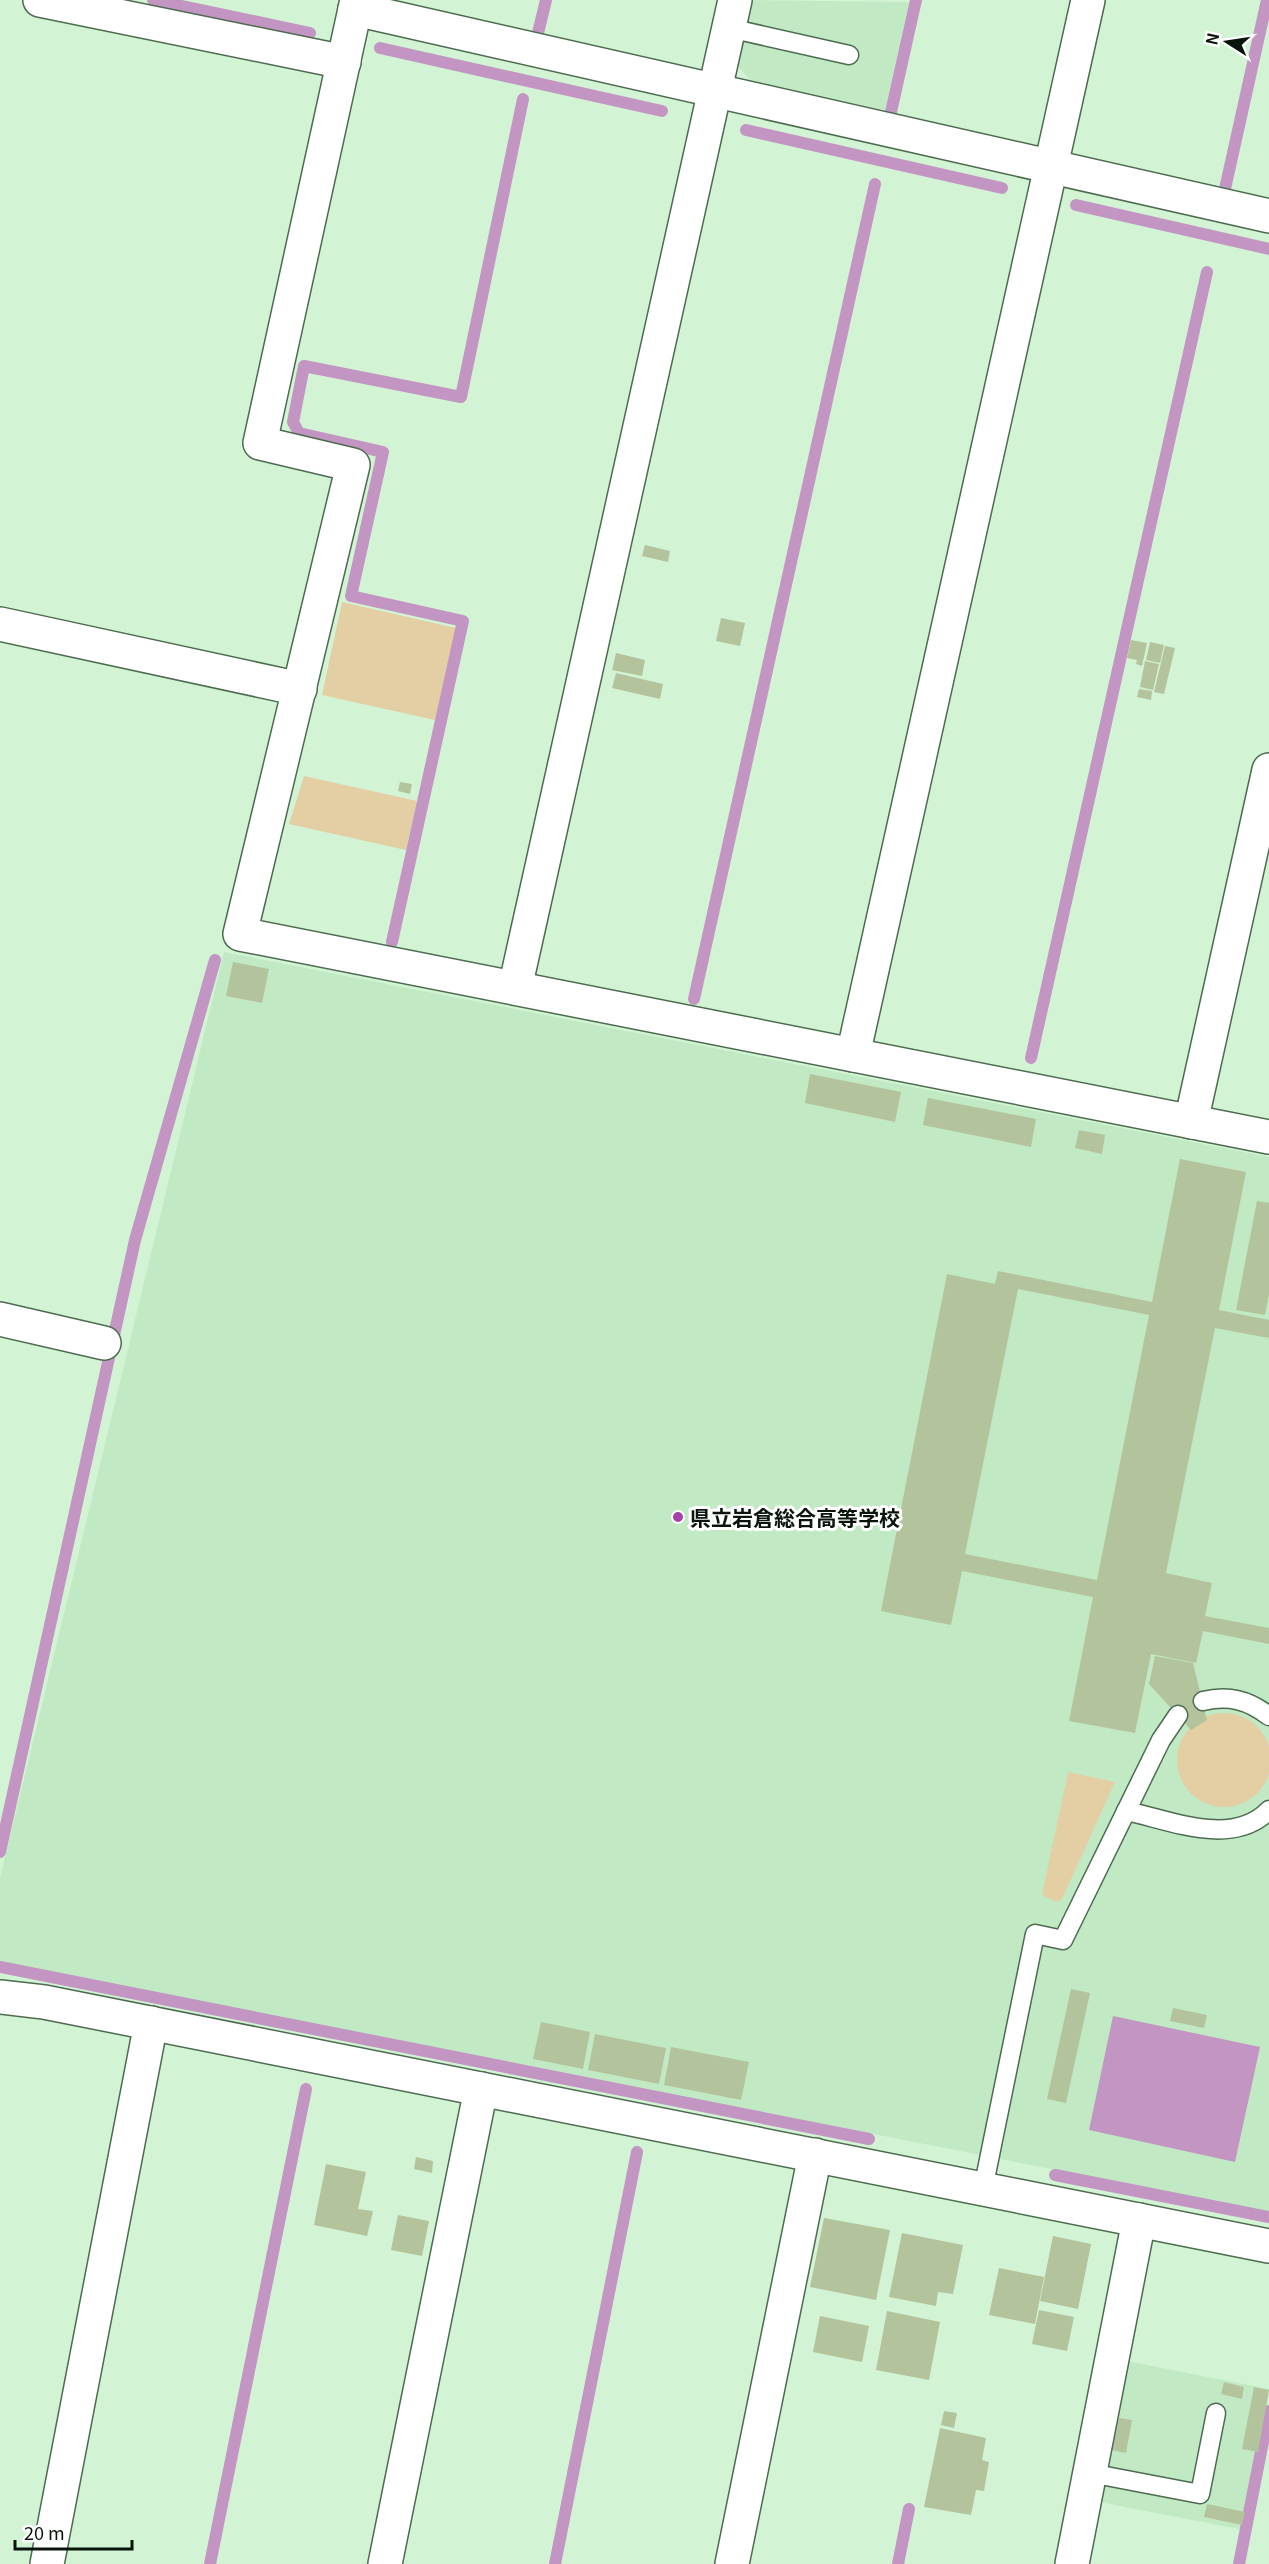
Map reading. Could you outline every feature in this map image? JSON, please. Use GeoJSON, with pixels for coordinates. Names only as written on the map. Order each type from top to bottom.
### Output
{"type":"FeatureCollection","features":[{"type":"Feature","properties":{"kind":"street"},"geometry":{"type":"LineString","coordinates":[[40,0],[344,62]]}},
{"type":"Feature","properties":{"kind":"street"},"geometry":{"type":"LineString","coordinates":[[853,1055],[1088,0]]}},
{"type":"Feature","properties":{"kind":"street"},"geometry":{"type":"LineString","coordinates":[[1269,216],[715,91],[356,5],[260,443],[353,465],[240,934],[1269,1137]]}},
{"type":"Feature","properties":{"kind":"street"},"geometry":{"type":"LineString","coordinates":[[515,988],[732,14]]}},
{"type":"Feature","properties":{"kind":"street"},"geometry":{"type":"LineString","coordinates":[[0,624],[300,689]]}},
{"type":"Feature","properties":{"kind":"street"},"geometry":{"type":"LineString","coordinates":[[1191,1122],[1269,770]]}},
{"type":"Feature","properties":{"kind":"street"},"geometry":{"type":"LineString","coordinates":[[0,1319],[104,1343]]}},
{"type":"Feature","properties":{"kind":"street"},"geometry":{"type":"LineString","coordinates":[[0,1997],[44,2002],[1269,2246]]}},
{"type":"Feature","properties":{"kind":"street"},"geometry":{"type":"LineString","coordinates":[[47,2564],[151,2023]]}},
{"type":"Feature","properties":{"kind":"street"},"geometry":{"type":"LineString","coordinates":[[385,2564],[481,2089]]}},
{"type":"Feature","properties":{"kind":"street"},"geometry":{"type":"LineString","coordinates":[[732,2564],[815,2155]]}},
{"type":"Feature","properties":{"kind":"street"},"geometry":{"type":"LineString","coordinates":[[1072,2564],[1139,2220]]}},
{"type":"Feature","properties":{"kind":"lane"},"geometry":{"type":"LineString","coordinates":[[732,14],[849,55]]}},
{"type":"Feature","properties":{"kind":"lane"},"geometry":{"type":"LineString","coordinates":[[1203,1701],[1218,1697],[1237,1699],[1255,1705],[1269,1716]]}},
{"type":"Feature","properties":{"kind":"lane"},"geometry":{"type":"LineString","coordinates":[[982,2189],[1035,1934],[1063,1940],[1161,1740],[1178,1715]]}},
{"type":"Feature","properties":{"kind":"lane"},"geometry":{"type":"LineString","coordinates":[[1126,1811],[1209,1829],[1227,1830],[1246,1826],[1269,1810]]}},
{"type":"Feature","properties":{"kind":"lane"},"geometry":{"type":"LineString","coordinates":[[1090,2473],[1200,2494],[1216,2413]]}},
{"type":"Feature","properties":{"kind":"shaded area"},"geometry":{"type":"Polygon","coordinates":[[[752,0],[909,2],[885,110],[750,80],[737,65],[752,0]]]}},
{"type":"Feature","properties":{"kind":"shaded area"},"geometry":{"type":"Polygon","coordinates":[[[342,602],[456,628],[435,720],[322,695],[342,602]]]}},
{"type":"Feature","properties":{"kind":"shaded area"},"geometry":{"type":"Polygon","coordinates":[[[304,776],[417,801],[406,850],[289,824],[304,776]]]}},
{"type":"Feature","properties":{"kind":"shaded area","name":"県立岩倉総合高等学校"},"geometry":{"type":"Polygon","coordinates":[[[224,952],[1269,1157],[1269,2212],[0,1962],[0,1878],[224,952]]]}},
{"type":"Feature","properties":{"kind":"shaded area"},"geometry":{"type":"Polygon","coordinates":[[[1224,1713],[1242,1717],[1257,1727],[1267,1742],[1271,1760],[1267,1778],[1257,1793],[1242,1803],[1224,1807],[1206,1803],[1191,1793],[1181,1778],[1177,1760],[1181,1742],[1191,1727],[1206,1717],[1224,1713]]]}},
{"type":"Feature","properties":{"kind":"shaded area"},"geometry":{"type":"Polygon","coordinates":[[[1068,1772],[1115,1782],[1062,1899],[1056,1902],[1042,1895],[1068,1772]]]}},
{"type":"Feature","properties":{"kind":"shaded area"},"geometry":{"type":"Polygon","coordinates":[[[1113,2016],[1260,2047],[1235,2162],[1089,2130],[1113,2016]]]}},
{"type":"Feature","properties":{"kind":"shaded area"},"geometry":{"type":"Polygon","coordinates":[[[1127,2361],[1269,2389],[1244,2530],[1099,2502],[1127,2361]]]}},
{"type":"Feature","properties":{"kind":"building"},"geometry":{"type":"Polygon","coordinates":[[[645,545],[670,551],[668,562],[642,556],[645,545]]]}},
{"type":"Feature","properties":{"kind":"building"},"geometry":{"type":"Polygon","coordinates":[[[721,618],[745,623],[740,646],[716,641],[721,618]]]}},
{"type":"Feature","properties":{"kind":"building"},"geometry":{"type":"Polygon","coordinates":[[[1131,640],[1147,643],[1142,666],[1136,664],[1137,660],[1127,658],[1131,640]]]}},
{"type":"Feature","properties":{"kind":"building"},"geometry":{"type":"Polygon","coordinates":[[[1150,642],[1164,645],[1160,663],[1146,660],[1150,642]]]}},
{"type":"Feature","properties":{"kind":"building"},"geometry":{"type":"Polygon","coordinates":[[[1165,646],[1175,648],[1164,694],[1154,692],[1165,646]]]}},
{"type":"Feature","properties":{"kind":"building"},"geometry":{"type":"Polygon","coordinates":[[[616,653],[645,660],[642,676],[612,670],[616,653]]]}},
{"type":"Feature","properties":{"kind":"building"},"geometry":{"type":"Polygon","coordinates":[[[1145,661],[1159,664],[1153,690],[1140,687],[1145,661]]]}},
{"type":"Feature","properties":{"kind":"building"},"geometry":{"type":"Polygon","coordinates":[[[616,673],[663,684],[660,699],[612,688],[616,673]]]}},
{"type":"Feature","properties":{"kind":"building"},"geometry":{"type":"Polygon","coordinates":[[[1139,689],[1152,691],[1151,700],[1137,697],[1139,689]]]}},
{"type":"Feature","properties":{"kind":"building"},"geometry":{"type":"Polygon","coordinates":[[[400,782],[412,784],[410,794],[398,791],[400,782]]]}},
{"type":"Feature","properties":{"kind":"building"},"geometry":{"type":"Polygon","coordinates":[[[233,962],[269,969],[262,1003],[226,996],[233,962]]]}},
{"type":"Feature","properties":{"kind":"building"},"geometry":{"type":"Polygon","coordinates":[[[810,1074],[901,1092],[895,1122],[805,1103],[810,1074]]]}},
{"type":"Feature","properties":{"kind":"building"},"geometry":{"type":"Polygon","coordinates":[[[928,1098],[1036,1119],[1031,1147],[923,1125],[928,1098]]]}},
{"type":"Feature","properties":{"kind":"building"},"geometry":{"type":"Polygon","coordinates":[[[1079,1130],[1105,1135],[1102,1154],[1075,1148],[1079,1130]]]}},
{"type":"Feature","properties":{"kind":"building"},"geometry":{"type":"Polygon","coordinates":[[[1180,1159],[1246,1172],[1219,1310],[1269,1320],[1269,1338],[1215,1328],[1166,1573],[1212,1583],[1205,1616],[1269,1628],[1269,1644],[1203,1631],[1196,1663],[1151,1654],[1135,1733],[1069,1721],[1093,1597],[962,1571],[951,1625],[881,1611],[947,1274],[995,1284],[998,1271],[1152,1302],[1180,1159]],[[1018,1289],[965,1554],[1097,1580],[1149,1315],[1018,1289]]]}},
{"type":"Feature","properties":{"kind":"building"},"geometry":{"type":"Polygon","coordinates":[[[1257,1201],[1269,1203],[1269,1294],[1265,1315],[1236,1310],[1257,1201]]]}},
{"type":"Feature","properties":{"kind":"building"},"geometry":{"type":"Polygon","coordinates":[[[1155,1656],[1193,1663],[1207,1720],[1191,1730],[1149,1684],[1155,1656]]]}},
{"type":"Feature","properties":{"kind":"building"},"geometry":{"type":"Polygon","coordinates":[[[1071,1989],[1090,1993],[1066,2103],[1047,2099],[1071,1989]]]}},
{"type":"Feature","properties":{"kind":"building"},"geometry":{"type":"Polygon","coordinates":[[[1173,2008],[1207,2015],[1204,2028],[1170,2021],[1173,2008]]]}},
{"type":"Feature","properties":{"kind":"building"},"geometry":{"type":"Polygon","coordinates":[[[541,2022],[590,2032],[583,2069],[533,2059],[541,2022]]]}},
{"type":"Feature","properties":{"kind":"building"},"geometry":{"type":"Polygon","coordinates":[[[595,2034],[666,2048],[659,2084],[588,2070],[595,2034]]]}},
{"type":"Feature","properties":{"kind":"building"},"geometry":{"type":"Polygon","coordinates":[[[671,2047],[749,2062],[741,2100],[664,2085],[671,2047]]]}},
{"type":"Feature","properties":{"kind":"building"},"geometry":{"type":"Polygon","coordinates":[[[416,2157],[433,2161],[432,2173],[414,2169],[416,2157]]]}},
{"type":"Feature","properties":{"kind":"building"},"geometry":{"type":"Polygon","coordinates":[[[326,2164],[366,2172],[358,2209],[373,2211],[367,2236],[314,2225],[326,2164]]]}},
{"type":"Feature","properties":{"kind":"building"},"geometry":{"type":"Polygon","coordinates":[[[398,2215],[429,2221],[422,2256],[391,2250],[398,2215]]]}},
{"type":"Feature","properties":{"kind":"building"},"geometry":{"type":"Polygon","coordinates":[[[824,2218],[890,2230],[876,2300],[810,2287],[824,2218]]]}},
{"type":"Feature","properties":{"kind":"building"},"geometry":{"type":"Polygon","coordinates":[[[902,2233],[963,2245],[953,2294],[938,2292],[936,2306],[889,2297],[902,2233]]]}},
{"type":"Feature","properties":{"kind":"building"},"geometry":{"type":"Polygon","coordinates":[[[1053,2236],[1091,2244],[1078,2309],[1040,2301],[1053,2236]]]}},
{"type":"Feature","properties":{"kind":"building"},"geometry":{"type":"Polygon","coordinates":[[[999,2268],[1044,2277],[1035,2324],[989,2315],[999,2268]]]}},
{"type":"Feature","properties":{"kind":"building"},"geometry":{"type":"Polygon","coordinates":[[[1039,2310],[1074,2317],[1067,2351],[1032,2344],[1039,2310]]]}},
{"type":"Feature","properties":{"kind":"building"},"geometry":{"type":"Polygon","coordinates":[[[887,2311],[940,2322],[929,2380],[876,2370],[887,2311]]]}},
{"type":"Feature","properties":{"kind":"building"},"geometry":{"type":"Polygon","coordinates":[[[820,2316],[869,2326],[862,2362],[813,2352],[820,2316]]]}},
{"type":"Feature","properties":{"kind":"building"},"geometry":{"type":"Polygon","coordinates":[[[1224,2382],[1244,2387],[1242,2399],[1221,2394],[1224,2382]]]}},
{"type":"Feature","properties":{"kind":"building"},"geometry":{"type":"Polygon","coordinates":[[[1254,2387],[1269,2390],[1258,2452],[1242,2449],[1254,2387]]]}},
{"type":"Feature","properties":{"kind":"building"},"geometry":{"type":"Polygon","coordinates":[[[944,2411],[957,2413],[954,2428],[941,2425],[944,2411]]]}},
{"type":"Feature","properties":{"kind":"building"},"geometry":{"type":"Polygon","coordinates":[[[1119,2418],[1132,2420],[1126,2453],[1112,2450],[1119,2418]]]}},
{"type":"Feature","properties":{"kind":"building"},"geometry":{"type":"Polygon","coordinates":[[[940,2428],[986,2438],[982,2460],[989,2462],[984,2491],[976,2490],[971,2515],[924,2507],[940,2428]]]}},
{"type":"Feature","properties":{"kind":"building"},"geometry":{"type":"Polygon","coordinates":[[[1207,2504],[1245,2512],[1242,2525],[1204,2517],[1207,2504]]]}},
{"type":"Feature","properties":{"kind":"waterway"},"geometry":{"type":"LineString","coordinates":[[153,0],[310,33]]}},
{"type":"Feature","properties":{"kind":"waterway"},"geometry":{"type":"LineString","coordinates":[[538,33],[546,0]]}},
{"type":"Feature","properties":{"kind":"waterway"},"geometry":{"type":"LineString","coordinates":[[891,112],[916,0]]}},
{"type":"Feature","properties":{"kind":"waterway"},"geometry":{"type":"LineString","coordinates":[[1225,189],[1267,0]]}},
{"type":"Feature","properties":{"kind":"waterway"},"geometry":{"type":"LineString","coordinates":[[380,48],[662,111]]}},
{"type":"Feature","properties":{"kind":"waterway"},"geometry":{"type":"LineString","coordinates":[[392,942],[463,621],[351,596],[383,452],[299,433],[293,422],[304,366],[461,397],[523,99]]}},
{"type":"Feature","properties":{"kind":"waterway"},"geometry":{"type":"LineString","coordinates":[[746,130],[1002,188]]}},
{"type":"Feature","properties":{"kind":"waterway"},"geometry":{"type":"LineString","coordinates":[[694,999],[875,184]]}},
{"type":"Feature","properties":{"kind":"waterway"},"geometry":{"type":"LineString","coordinates":[[1076,205],[1269,249]]}},
{"type":"Feature","properties":{"kind":"waterway"},"geometry":{"type":"LineString","coordinates":[[1031,1058],[1207,272]]}},
{"type":"Feature","properties":{"kind":"waterway"},"geometry":{"type":"LineString","coordinates":[[0,1852],[135,1240],[215,960]]}},
{"type":"Feature","properties":{"kind":"waterway"},"geometry":{"type":"LineString","coordinates":[[0,1967],[869,2139]]}},
{"type":"Feature","properties":{"kind":"waterway"},"geometry":{"type":"LineString","coordinates":[[210,2564],[306,2089]]}},
{"type":"Feature","properties":{"kind":"waterway"},"geometry":{"type":"LineString","coordinates":[[555,2564],[637,2152]]}},
{"type":"Feature","properties":{"kind":"waterway"},"geometry":{"type":"LineString","coordinates":[[1055,2175],[1269,2217]]}},
{"type":"Feature","properties":{"kind":"waterway"},"geometry":{"type":"LineString","coordinates":[[1239,2564],[1269,2411]]}},
{"type":"Feature","properties":{"kind":"waterway"},"geometry":{"type":"LineString","coordinates":[[898,2564],[909,2509]]}},
{"type":"Feature","properties":{"kind":"place","name":"県立岩倉総合高等学校"},"geometry":{"type":"Point","coordinates":[678,1517]}}]}
